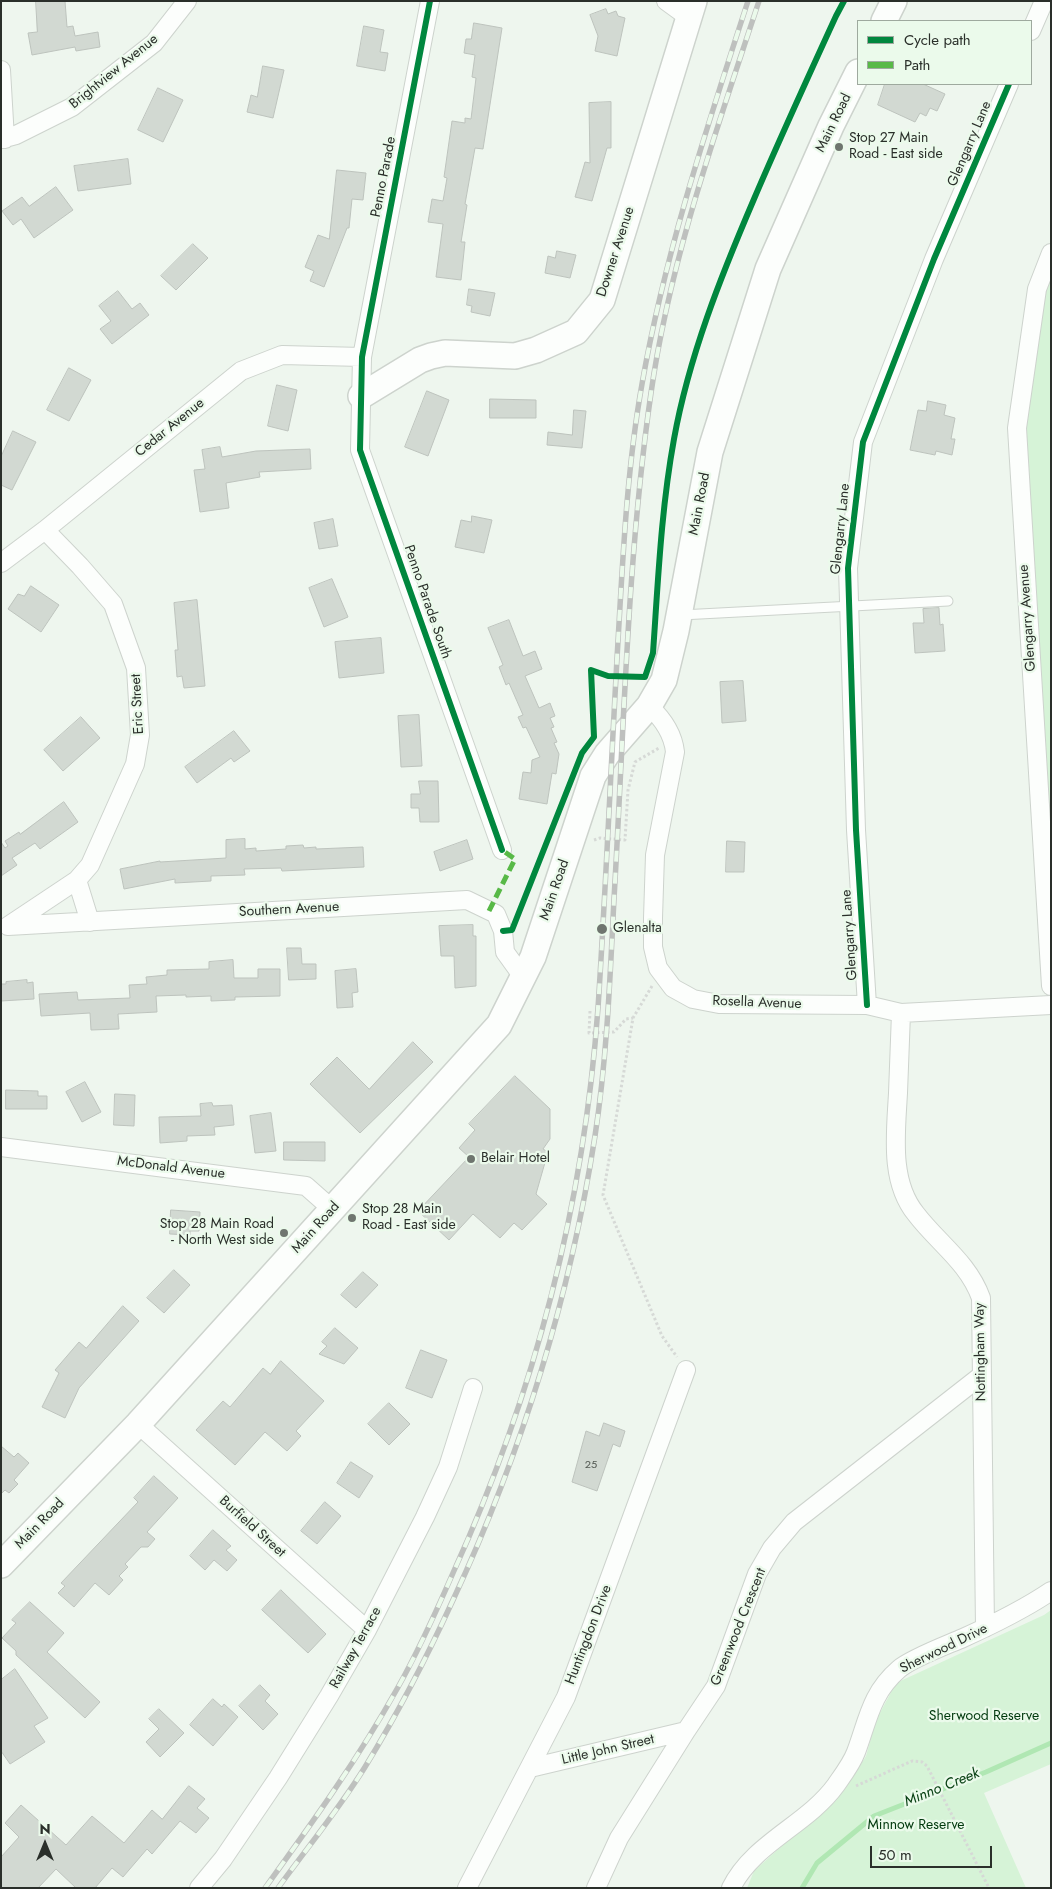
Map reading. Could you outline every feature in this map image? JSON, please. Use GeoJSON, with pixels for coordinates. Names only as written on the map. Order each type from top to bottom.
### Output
{"type":"FeatureCollection","features":[{"type":"Feature","properties":{"kind":"main road"},"geometry":{"type":"LineString","coordinates":[[884,20],[894,1]]}},
{"type":"Feature","properties":{"kind":"main road","name":"Downer Avenue"},"geometry":{"type":"LineString","coordinates":[[361,396],[420,360],[432,356],[445,353],[515,356],[536,350],[576,332],[602,300],[691,9]]}},
{"type":"Feature","properties":{"kind":"main road","name":"Main Road"},"geometry":{"type":"LineString","coordinates":[[1,1565],[138,1424],[499,1025],[533,957],[593,776],[601,761],[650,706],[664,680],[679,615],[710,452],[768,269],[831,126],[857,74]]}},
{"type":"Feature","properties":{"kind":"street","name":"Brightview Avenue"},"geometry":{"type":"LineString","coordinates":[[3,139],[16,136],[72,107],[154,43],[187,1]]}},
{"type":"Feature","properties":{"kind":"street","name":"Penno Parade"},"geometry":{"type":"LineString","coordinates":[[362,358],[430,1]]}},
{"type":"Feature","properties":{"kind":"street"},"geometry":{"type":"LineString","coordinates":[[666,1],[691,9]]}},
{"type":"Feature","properties":{"kind":"street"},"geometry":{"type":"LineString","coordinates":[[1032,29],[1044,1]]}},
{"type":"Feature","properties":{"kind":"street"},"geometry":{"type":"LineString","coordinates":[[1,70],[3,139]]}},
{"type":"Feature","properties":{"kind":"street","name":"Glengarry Lane"},"geometry":{"type":"LineString","coordinates":[[866,1005],[856,830],[848,568],[863,442],[934,259],[1008,85]]}},
{"type":"Feature","properties":{"kind":"street","name":"Glengarry Avenue"},"geometry":{"type":"LineString","coordinates":[[1051,253],[1037,289],[1017,428],[1051,986]]}},
{"type":"Feature","properties":{"kind":"street","name":"Cedar Avenue"},"geometry":{"type":"LineString","coordinates":[[1,563],[45,530],[240,371],[282,355],[362,358]]}},
{"type":"Feature","properties":{"kind":"street","name":"Penno Parade South"},"geometry":{"type":"LineString","coordinates":[[362,358],[360,450],[502,850]]}},
{"type":"Feature","properties":{"kind":"street","name":"Eric Street"},"geometry":{"type":"LineString","coordinates":[[45,530],[113,604],[136,668],[140,735],[135,764],[90,865],[77,880]]}},
{"type":"Feature","properties":{"kind":"street","name":"Rosella Avenue"},"geometry":{"type":"LineString","coordinates":[[650,706],[662,718],[673,740],[675,752],[655,855],[653,947],[658,968],[673,988],[694,999],[719,1004],[866,1005],[900,1012],[1051,1005]]}},
{"type":"Feature","properties":{"kind":"street"},"geometry":{"type":"LineString","coordinates":[[77,880],[90,922]]}},
{"type":"Feature","properties":{"kind":"street","name":"Southern Avenue"},"geometry":{"type":"LineString","coordinates":[[5,928],[77,880]]}},
{"type":"Feature","properties":{"kind":"street","name":"Southern Avenue"},"geometry":{"type":"LineString","coordinates":[[5,928],[467,900],[496,914],[503,931],[505,952],[523,977]]}},
{"type":"Feature","properties":{"kind":"street","name":"Nottingham Way"},"geometry":{"type":"LineString","coordinates":[[900,1012],[896,1147],[899,1177],[907,1200],[916,1214],[967,1269],[975,1282],[981,1298],[985,1628]]}},
{"type":"Feature","properties":{"kind":"street","name":"McDonald Avenue"},"geometry":{"type":"LineString","coordinates":[[1,1147],[306,1186],[332,1209]]}},
{"type":"Feature","properties":{"kind":"street","name":"Huntingdon Drive"},"geometry":{"type":"LineString","coordinates":[[467,1888],[566,1697],[686,1370]]}},
{"type":"Feature","properties":{"kind":"street","name":"Greenwood Crescent"},"geometry":{"type":"LineString","coordinates":[[596,1888],[619,1838],[716,1686],[757,1574],[772,1548],[794,1522],[982,1375]]}},
{"type":"Feature","properties":{"kind":"street","name":"Railway Terrace"},"geometry":{"type":"LineString","coordinates":[[199,1888],[223,1859],[278,1778],[367,1630],[426,1517],[448,1467],[474,1388]]}},
{"type":"Feature","properties":{"kind":"street","name":"Burfield Street"},"geometry":{"type":"LineString","coordinates":[[138,1424],[367,1630]]}},
{"type":"Feature","properties":{"kind":"street","name":"Sherwood Drive"},"geometry":{"type":"LineString","coordinates":[[731,1888],[744,1866],[814,1808],[835,1786],[855,1755],[870,1709],[878,1692],[899,1668],[934,1650],[985,1628],[1030,1605],[1051,1591]]}},
{"type":"Feature","properties":{"kind":"street","name":"Little John Street"},"geometry":{"type":"LineString","coordinates":[[530,1768],[686,1731]]}},
{"type":"Feature","properties":{"kind":"lane"},"geometry":{"type":"LineString","coordinates":[[679,615],[948,601]]}},
{"type":"Feature","properties":{"kind":"path"},"geometry":{"type":"LineString","coordinates":[[570,849],[600,838],[625,840],[628,790],[635,762],[673,740]]}},
{"type":"Feature","properties":{"kind":"path"},"geometry":{"type":"LineString","coordinates":[[661,972],[633,1018],[603,1196],[662,1336],[686,1370]]}},
{"type":"Feature","properties":{"kind":"path"},"geometry":{"type":"LineString","coordinates":[[590,1012],[589,1033],[614,1032],[626,1019],[633,1018]]}},
{"type":"Feature","properties":{"kind":"path"},"geometry":{"type":"LineString","coordinates":[[835,1786],[852,1787],[863,1784],[916,1760],[922,1762],[927,1766],[989,1888]]}},
{"type":"Feature","properties":{"kind":"green space"},"geometry":{"type":"Polygon","coordinates":[[[1051,253],[1051,986],[1017,428],[1051,253]]]}},
{"type":"Feature","properties":{"kind":"green space"},"geometry":{"type":"Polygon","coordinates":[[[1051,1610],[1051,1764],[984,1793],[1026,1888],[747,1888],[754,1871],[845,1789],[866,1756],[876,1720],[896,1683],[1044,1615],[1051,1610]]]}},
{"type":"Feature","properties":{"kind":"building"},"geometry":{"type":"Polygon","coordinates":[[[36,1],[65,1],[67,27],[73,26],[75,36],[98,32],[100,47],[76,51],[75,47],[32,55],[28,33],[37,32],[36,1]]]}},
{"type":"Feature","properties":{"kind":"building"},"geometry":{"type":"Polygon","coordinates":[[[606,9],[608,14],[616,11],[618,16],[625,18],[617,56],[595,51],[598,36],[590,15],[606,9]]]}},
{"type":"Feature","properties":{"kind":"building"},"geometry":{"type":"Polygon","coordinates":[[[474,23],[502,28],[483,149],[475,148],[465,204],[467,205],[461,242],[465,242],[461,280],[436,277],[443,224],[428,222],[432,199],[443,201],[447,178],[444,177],[452,121],[465,123],[465,118],[471,119],[476,78],[472,77],[475,55],[464,53],[466,39],[471,39],[474,23]]]}},
{"type":"Feature","properties":{"kind":"building"},"geometry":{"type":"Polygon","coordinates":[[[364,26],[384,30],[380,52],[388,53],[385,71],[357,66],[364,26]]]}},
{"type":"Feature","properties":{"kind":"building"},"geometry":{"type":"Polygon","coordinates":[[[263,66],[284,70],[273,118],[247,112],[251,95],[257,97],[263,66]]]}},
{"type":"Feature","properties":{"kind":"building"},"geometry":{"type":"Polygon","coordinates":[[[885,85],[925,85],[945,94],[937,111],[930,108],[926,116],[920,113],[915,122],[878,105],[885,85]]]}},
{"type":"Feature","properties":{"kind":"building"},"geometry":{"type":"Polygon","coordinates":[[[158,88],[183,100],[163,142],[138,130],[158,88]]]}},
{"type":"Feature","properties":{"kind":"building"},"geometry":{"type":"Polygon","coordinates":[[[611,102],[611,148],[607,148],[592,201],[575,197],[585,162],[590,163],[589,103],[611,102]]]}},
{"type":"Feature","properties":{"kind":"building"},"geometry":{"type":"Polygon","coordinates":[[[128,159],[131,184],[78,191],[74,166],[128,159]]]}},
{"type":"Feature","properties":{"kind":"building"},"geometry":{"type":"Polygon","coordinates":[[[337,170],[366,173],[363,200],[352,199],[349,228],[347,228],[324,287],[310,281],[314,271],[305,267],[318,235],[329,239],[337,170]]]}},
{"type":"Feature","properties":{"kind":"building"},"geometry":{"type":"Polygon","coordinates":[[[56,187],[73,210],[34,238],[21,219],[13,225],[2,211],[22,197],[29,206],[56,187]]]}},
{"type":"Feature","properties":{"kind":"building"},"geometry":{"type":"Polygon","coordinates":[[[193,244],[208,258],[176,290],[161,276],[193,244]]]}},
{"type":"Feature","properties":{"kind":"building"},"geometry":{"type":"Polygon","coordinates":[[[557,251],[576,255],[570,278],[545,273],[548,256],[555,258],[557,251]]]}},
{"type":"Feature","properties":{"kind":"building"},"geometry":{"type":"Polygon","coordinates":[[[469,289],[495,293],[490,316],[471,312],[472,306],[467,305],[469,289]]]}},
{"type":"Feature","properties":{"kind":"building"},"geometry":{"type":"Polygon","coordinates":[[[118,291],[132,309],[140,303],[149,315],[112,344],[100,329],[111,321],[99,306],[118,291]]]}},
{"type":"Feature","properties":{"kind":"building"},"geometry":{"type":"Polygon","coordinates":[[[69,368],[91,380],[69,421],[47,410],[69,368]]]}},
{"type":"Feature","properties":{"kind":"building"},"geometry":{"type":"Polygon","coordinates":[[[277,385],[297,390],[288,431],[268,426],[277,385]]]}},
{"type":"Feature","properties":{"kind":"building"},"geometry":{"type":"Polygon","coordinates":[[[427,391],[449,400],[428,456],[405,447],[427,391]]]}},
{"type":"Feature","properties":{"kind":"building"},"geometry":{"type":"Polygon","coordinates":[[[490,399],[536,400],[536,418],[490,418],[490,399]]]}},
{"type":"Feature","properties":{"kind":"building"},"geometry":{"type":"Polygon","coordinates":[[[928,401],[946,405],[944,415],[955,418],[951,439],[955,439],[952,455],[936,451],[935,455],[910,450],[918,410],[926,411],[928,401]]]}},
{"type":"Feature","properties":{"kind":"building"},"geometry":{"type":"Polygon","coordinates":[[[574,410],[586,411],[582,448],[547,445],[548,432],[572,435],[574,410]]]}},
{"type":"Feature","properties":{"kind":"building"},"geometry":{"type":"Polygon","coordinates":[[[13,431],[36,442],[12,490],[1,485],[1,457],[13,431]]]}},
{"type":"Feature","properties":{"kind":"building"},"geometry":{"type":"Polygon","coordinates":[[[220,447],[222,457],[256,451],[310,449],[311,469],[259,472],[260,477],[226,483],[229,508],[200,512],[194,470],[205,469],[202,450],[220,447]]]}},
{"type":"Feature","properties":{"kind":"building"},"geometry":{"type":"Polygon","coordinates":[[[472,516],[492,520],[484,553],[455,547],[461,520],[471,522],[472,516]]]}},
{"type":"Feature","properties":{"kind":"building"},"geometry":{"type":"Polygon","coordinates":[[[333,519],[338,546],[319,549],[314,523],[333,519]]]}},
{"type":"Feature","properties":{"kind":"building"},"geometry":{"type":"Polygon","coordinates":[[[332,579],[348,617],[324,627],[309,588],[332,579]]]}},
{"type":"Feature","properties":{"kind":"building"},"geometry":{"type":"Polygon","coordinates":[[[31,586],[59,605],[41,632],[8,609],[18,594],[24,596],[31,586]]]}},
{"type":"Feature","properties":{"kind":"building"},"geometry":{"type":"Polygon","coordinates":[[[197,600],[205,686],[184,688],[182,676],[177,677],[175,650],[178,650],[174,603],[197,600]]]}},
{"type":"Feature","properties":{"kind":"building"},"geometry":{"type":"Polygon","coordinates":[[[939,608],[940,625],[943,624],[945,651],[915,653],[913,623],[924,623],[923,609],[939,608]]]}},
{"type":"Feature","properties":{"kind":"building"},"geometry":{"type":"Polygon","coordinates":[[[509,620],[523,656],[535,651],[542,669],[525,676],[539,708],[550,703],[555,716],[550,718],[554,727],[551,728],[557,742],[554,743],[559,754],[556,774],[552,773],[547,804],[519,799],[523,772],[531,773],[532,760],[540,757],[526,727],[523,728],[518,717],[523,715],[509,683],[506,685],[499,667],[503,665],[488,628],[509,620]]]}},
{"type":"Feature","properties":{"kind":"building"},"geometry":{"type":"Polygon","coordinates":[[[381,638],[384,673],[339,678],[335,642],[381,638]]]}},
{"type":"Feature","properties":{"kind":"building"},"geometry":{"type":"Polygon","coordinates":[[[743,681],[746,721],[722,723],[720,682],[743,681]]]}},
{"type":"Feature","properties":{"kind":"building"},"geometry":{"type":"Polygon","coordinates":[[[419,715],[422,766],[401,767],[398,716],[419,715]]]}},
{"type":"Feature","properties":{"kind":"building"},"geometry":{"type":"Polygon","coordinates":[[[81,717],[100,738],[63,771],[44,750],[81,717]]]}},
{"type":"Feature","properties":{"kind":"building"},"geometry":{"type":"Polygon","coordinates":[[[234,731],[250,751],[234,762],[231,758],[197,783],[185,767],[234,731]]]}},
{"type":"Feature","properties":{"kind":"building"},"geometry":{"type":"Polygon","coordinates":[[[419,781],[438,781],[439,822],[420,822],[419,808],[411,808],[411,794],[420,794],[419,781]]]}},
{"type":"Feature","properties":{"kind":"building"},"geometry":{"type":"Polygon","coordinates":[[[64,802],[78,822],[40,849],[35,843],[12,858],[17,865],[1,876],[1,842],[5,848],[8,846],[5,841],[19,832],[20,834],[64,802]]]}},
{"type":"Feature","properties":{"kind":"building"},"geometry":{"type":"Polygon","coordinates":[[[245,839],[245,849],[256,848],[256,851],[286,849],[286,846],[303,845],[304,848],[316,847],[316,849],[363,847],[364,867],[282,871],[281,868],[244,869],[245,875],[211,876],[211,881],[175,883],[175,879],[124,889],[120,869],[160,861],[226,858],[226,840],[245,839]]]}},
{"type":"Feature","properties":{"kind":"building"},"geometry":{"type":"Polygon","coordinates":[[[467,840],[473,859],[440,871],[434,852],[467,840]]]}},
{"type":"Feature","properties":{"kind":"building"},"geometry":{"type":"Polygon","coordinates":[[[727,841],[745,842],[744,872],[726,872],[727,841]]]}},
{"type":"Feature","properties":{"kind":"building"},"geometry":{"type":"Polygon","coordinates":[[[473,925],[473,936],[476,936],[476,986],[455,988],[454,956],[441,956],[439,926],[473,925]]]}},
{"type":"Feature","properties":{"kind":"building"},"geometry":{"type":"Polygon","coordinates":[[[287,948],[301,948],[302,964],[316,964],[316,979],[289,980],[287,948]]]}},
{"type":"Feature","properties":{"kind":"building"},"geometry":{"type":"Polygon","coordinates":[[[233,960],[234,978],[258,978],[258,969],[280,969],[280,996],[235,997],[235,1000],[211,1001],[211,996],[156,996],[157,1012],[118,1014],[119,1029],[91,1030],[90,1013],[41,1016],[39,994],[77,992],[78,1000],[130,998],[129,985],[147,984],[146,977],[167,975],[167,970],[209,969],[209,962],[233,960]]]}},
{"type":"Feature","properties":{"kind":"building"},"geometry":{"type":"Polygon","coordinates":[[[356,969],[358,992],[352,993],[353,1007],[337,1008],[335,971],[356,969]]]}},
{"type":"Feature","properties":{"kind":"building"},"geometry":{"type":"Polygon","coordinates":[[[27,980],[27,983],[33,982],[34,999],[1,1001],[1,984],[27,980]]]}},
{"type":"Feature","properties":{"kind":"building"},"geometry":{"type":"Polygon","coordinates":[[[413,1042],[433,1062],[360,1133],[310,1084],[337,1057],[369,1089],[413,1042]]]}},
{"type":"Feature","properties":{"kind":"building"},"geometry":{"type":"Polygon","coordinates":[[[515,1076],[550,1109],[550,1139],[543,1149],[548,1152],[536,1194],[547,1204],[522,1230],[514,1223],[500,1238],[473,1214],[449,1240],[418,1211],[469,1157],[459,1148],[475,1130],[469,1124],[515,1076]]]}},
{"type":"Feature","properties":{"kind":"building"},"geometry":{"type":"Polygon","coordinates":[[[85,1082],[101,1112],[82,1122],[66,1092],[85,1082]]]}},
{"type":"Feature","properties":{"kind":"building"},"geometry":{"type":"Polygon","coordinates":[[[6,1090],[38,1091],[38,1096],[47,1096],[47,1109],[6,1109],[6,1090]]]}},
{"type":"Feature","properties":{"kind":"building"},"geometry":{"type":"Polygon","coordinates":[[[115,1094],[135,1095],[134,1126],[114,1125],[115,1094]]]}},
{"type":"Feature","properties":{"kind":"building"},"geometry":{"type":"Polygon","coordinates":[[[212,1103],[213,1106],[232,1105],[234,1125],[214,1127],[215,1135],[187,1136],[187,1141],[160,1143],[159,1117],[201,1116],[200,1104],[212,1103]]]}},
{"type":"Feature","properties":{"kind":"building"},"geometry":{"type":"Polygon","coordinates":[[[271,1113],[276,1151],[255,1153],[250,1116],[271,1113]]]}},
{"type":"Feature","properties":{"kind":"building"},"geometry":{"type":"Polygon","coordinates":[[[284,1142],[325,1142],[325,1161],[284,1160],[284,1142]]]}},
{"type":"Feature","properties":{"kind":"building"},"geometry":{"type":"Polygon","coordinates":[[[171,1210],[200,1212],[199,1231],[190,1231],[190,1235],[170,1234],[171,1210]]]}},
{"type":"Feature","properties":{"kind":"building"},"geometry":{"type":"Polygon","coordinates":[[[174,1270],[190,1285],[164,1313],[147,1298],[174,1270]]]}},
{"type":"Feature","properties":{"kind":"building"},"geometry":{"type":"Polygon","coordinates":[[[363,1272],[378,1285],[356,1308],[341,1295],[363,1272]]]}},
{"type":"Feature","properties":{"kind":"building"},"geometry":{"type":"Polygon","coordinates":[[[123,1306],[139,1321],[79,1388],[65,1418],[42,1407],[59,1373],[55,1370],[79,1342],[86,1348],[123,1306]]]}},
{"type":"Feature","properties":{"kind":"building"},"geometry":{"type":"Polygon","coordinates":[[[335,1328],[358,1348],[344,1364],[319,1354],[327,1346],[322,1342],[335,1328]]]}},
{"type":"Feature","properties":{"kind":"building"},"geometry":{"type":"Polygon","coordinates":[[[421,1350],[447,1360],[432,1398],[406,1388],[421,1350]]]}},
{"type":"Feature","properties":{"kind":"building"},"geometry":{"type":"Polygon","coordinates":[[[281,1361],[324,1401],[296,1431],[301,1436],[287,1451],[265,1432],[235,1465],[196,1430],[223,1401],[230,1407],[263,1368],[270,1374],[281,1361]]]}},
{"type":"Feature","properties":{"kind":"building"},"geometry":{"type":"Polygon","coordinates":[[[389,1403],[410,1424],[389,1445],[368,1424],[389,1403]]]}},
{"type":"Feature","properties":{"kind":"building"},"geometry":{"type":"Polygon","coordinates":[[[604,1423],[625,1431],[620,1447],[613,1444],[597,1491],[572,1482],[586,1431],[599,1436],[604,1423]]]}},
{"type":"Feature","properties":{"kind":"building"},"geometry":{"type":"Polygon","coordinates":[[[1,1446],[14,1457],[18,1453],[29,1463],[14,1480],[18,1484],[9,1493],[5,1490],[1,1494],[1,1446]]]}},
{"type":"Feature","properties":{"kind":"building"},"geometry":{"type":"Polygon","coordinates":[[[351,1462],[373,1476],[359,1498],[337,1483],[351,1462]]]}},
{"type":"Feature","properties":{"kind":"building"},"geometry":{"type":"Polygon","coordinates":[[[154,1476],[178,1498],[147,1532],[155,1539],[148,1547],[141,1547],[125,1564],[128,1567],[119,1576],[123,1580],[109,1595],[95,1583],[74,1607],[58,1593],[65,1586],[61,1583],[138,1502],[134,1498],[154,1476]]]}},
{"type":"Feature","properties":{"kind":"building"},"geometry":{"type":"Polygon","coordinates":[[[325,1502],[341,1516],[317,1544],[301,1531],[325,1502]]]}},
{"type":"Feature","properties":{"kind":"building"},"geometry":{"type":"Polygon","coordinates":[[[213,1530],[231,1546],[226,1550],[237,1560],[227,1571],[214,1560],[205,1570],[190,1556],[213,1530]]]}},
{"type":"Feature","properties":{"kind":"building"},"geometry":{"type":"Polygon","coordinates":[[[281,1590],[326,1634],[308,1653],[262,1610],[281,1590]]]}},
{"type":"Feature","properties":{"kind":"building"},"geometry":{"type":"Polygon","coordinates":[[[30,1602],[64,1633],[47,1652],[100,1702],[85,1718],[16,1655],[16,1651],[2,1638],[16,1623],[12,1620],[30,1602]]]}},
{"type":"Feature","properties":{"kind":"building"},"geometry":{"type":"Polygon","coordinates":[[[15,1669],[48,1718],[34,1726],[45,1742],[10,1764],[1,1751],[1,1680],[15,1669]]]}},
{"type":"Feature","properties":{"kind":"building"},"geometry":{"type":"Polygon","coordinates":[[[260,1685],[270,1695],[265,1701],[278,1714],[263,1730],[239,1706],[260,1685]]]}},
{"type":"Feature","properties":{"kind":"building"},"geometry":{"type":"Polygon","coordinates":[[[213,1699],[222,1707],[224,1704],[238,1717],[213,1746],[190,1725],[213,1699]]]}},
{"type":"Feature","properties":{"kind":"building"},"geometry":{"type":"Polygon","coordinates":[[[159,1709],[184,1733],[160,1757],[146,1742],[159,1729],[149,1719],[159,1709]]]}},
{"type":"Feature","properties":{"kind":"building"},"geometry":{"type":"Polygon","coordinates":[[[189,1786],[205,1799],[197,1808],[209,1818],[196,1833],[180,1821],[152,1854],[147,1849],[123,1877],[112,1868],[95,1888],[76,1888],[56,1869],[38,1888],[1,1888],[1,1857],[19,1837],[5,1823],[21,1805],[66,1845],[92,1816],[124,1843],[152,1810],[162,1819],[189,1786]]]}},
{"type":"Feature","properties":{"kind":"waterway","name":"Minno Creek"},"geometry":{"type":"LineString","coordinates":[[802,1888],[817,1863],[874,1816],[986,1772],[1051,1743]]}},
{"type":"Feature","properties":{"kind":"railway"},"geometry":{"type":"LineString","coordinates":[[265,1888],[350,1766],[405,1675],[447,1588],[482,1506],[531,1368],[551,1297],[581,1154],[591,1081],[601,962],[624,544],[637,416],[651,335],[675,238],[748,1]]}},
{"type":"Feature","properties":{"kind":"railway"},"geometry":{"type":"LineString","coordinates":[[278,1888],[355,1783],[377,1747],[433,1643],[501,1488],[522,1431],[557,1315],[585,1196],[595,1136],[605,1048],[631,582],[636,519],[651,393],[659,343],[682,244],[711,146],[759,1]]}},
{"type":"Feature","properties":{"kind":"marked path"},"geometry":{"type":"LineString","coordinates":[[489,911],[515,859],[502,850]]}},
{"type":"Feature","properties":{"kind":"cycle path"},"geometry":{"type":"LineString","coordinates":[[430,1],[362,357],[360,450],[502,850]]}},
{"type":"Feature","properties":{"kind":"cycle path"},"geometry":{"type":"LineString","coordinates":[[503,931],[512,930],[582,753],[594,737],[591,670],[608,676],[645,677],[653,653],[660,546],[666,492],[674,439],[688,377],[707,317],[742,228],[794,108],[844,1]]}},
{"type":"Feature","properties":{"kind":"cycle path"},"geometry":{"type":"LineString","coordinates":[[867,1005],[856,830],[848,568],[863,442],[934,259],[1009,85]]}},
{"type":"Feature","properties":{"kind":"place","name":"Stop 27 Main Road - East side"},"geometry":{"type":"Point","coordinates":[839,147]}},
{"type":"Feature","properties":{"kind":"place","name":"Glenalta"},"geometry":{"type":"Point","coordinates":[602,929]}},
{"type":"Feature","properties":{"kind":"place","name":"Belair Hotel"},"geometry":{"type":"Point","coordinates":[471,1159]}},
{"type":"Feature","properties":{"kind":"place","name":"Stop 28 Main Road - East side"},"geometry":{"type":"Point","coordinates":[352,1218]}},
{"type":"Feature","properties":{"kind":"place","name":"Stop 28 Main Road - North West side"},"geometry":{"type":"Point","coordinates":[284,1233]}},
{"type":"Feature","properties":{"kind":"park label","name":"Sherwood Reserve"},"geometry":{"type":"Point","coordinates":[984,1717]}},
{"type":"Feature","properties":{"kind":"park label","name":"Minnow Reserve"},"geometry":{"type":"Point","coordinates":[916,1826]}}]}
